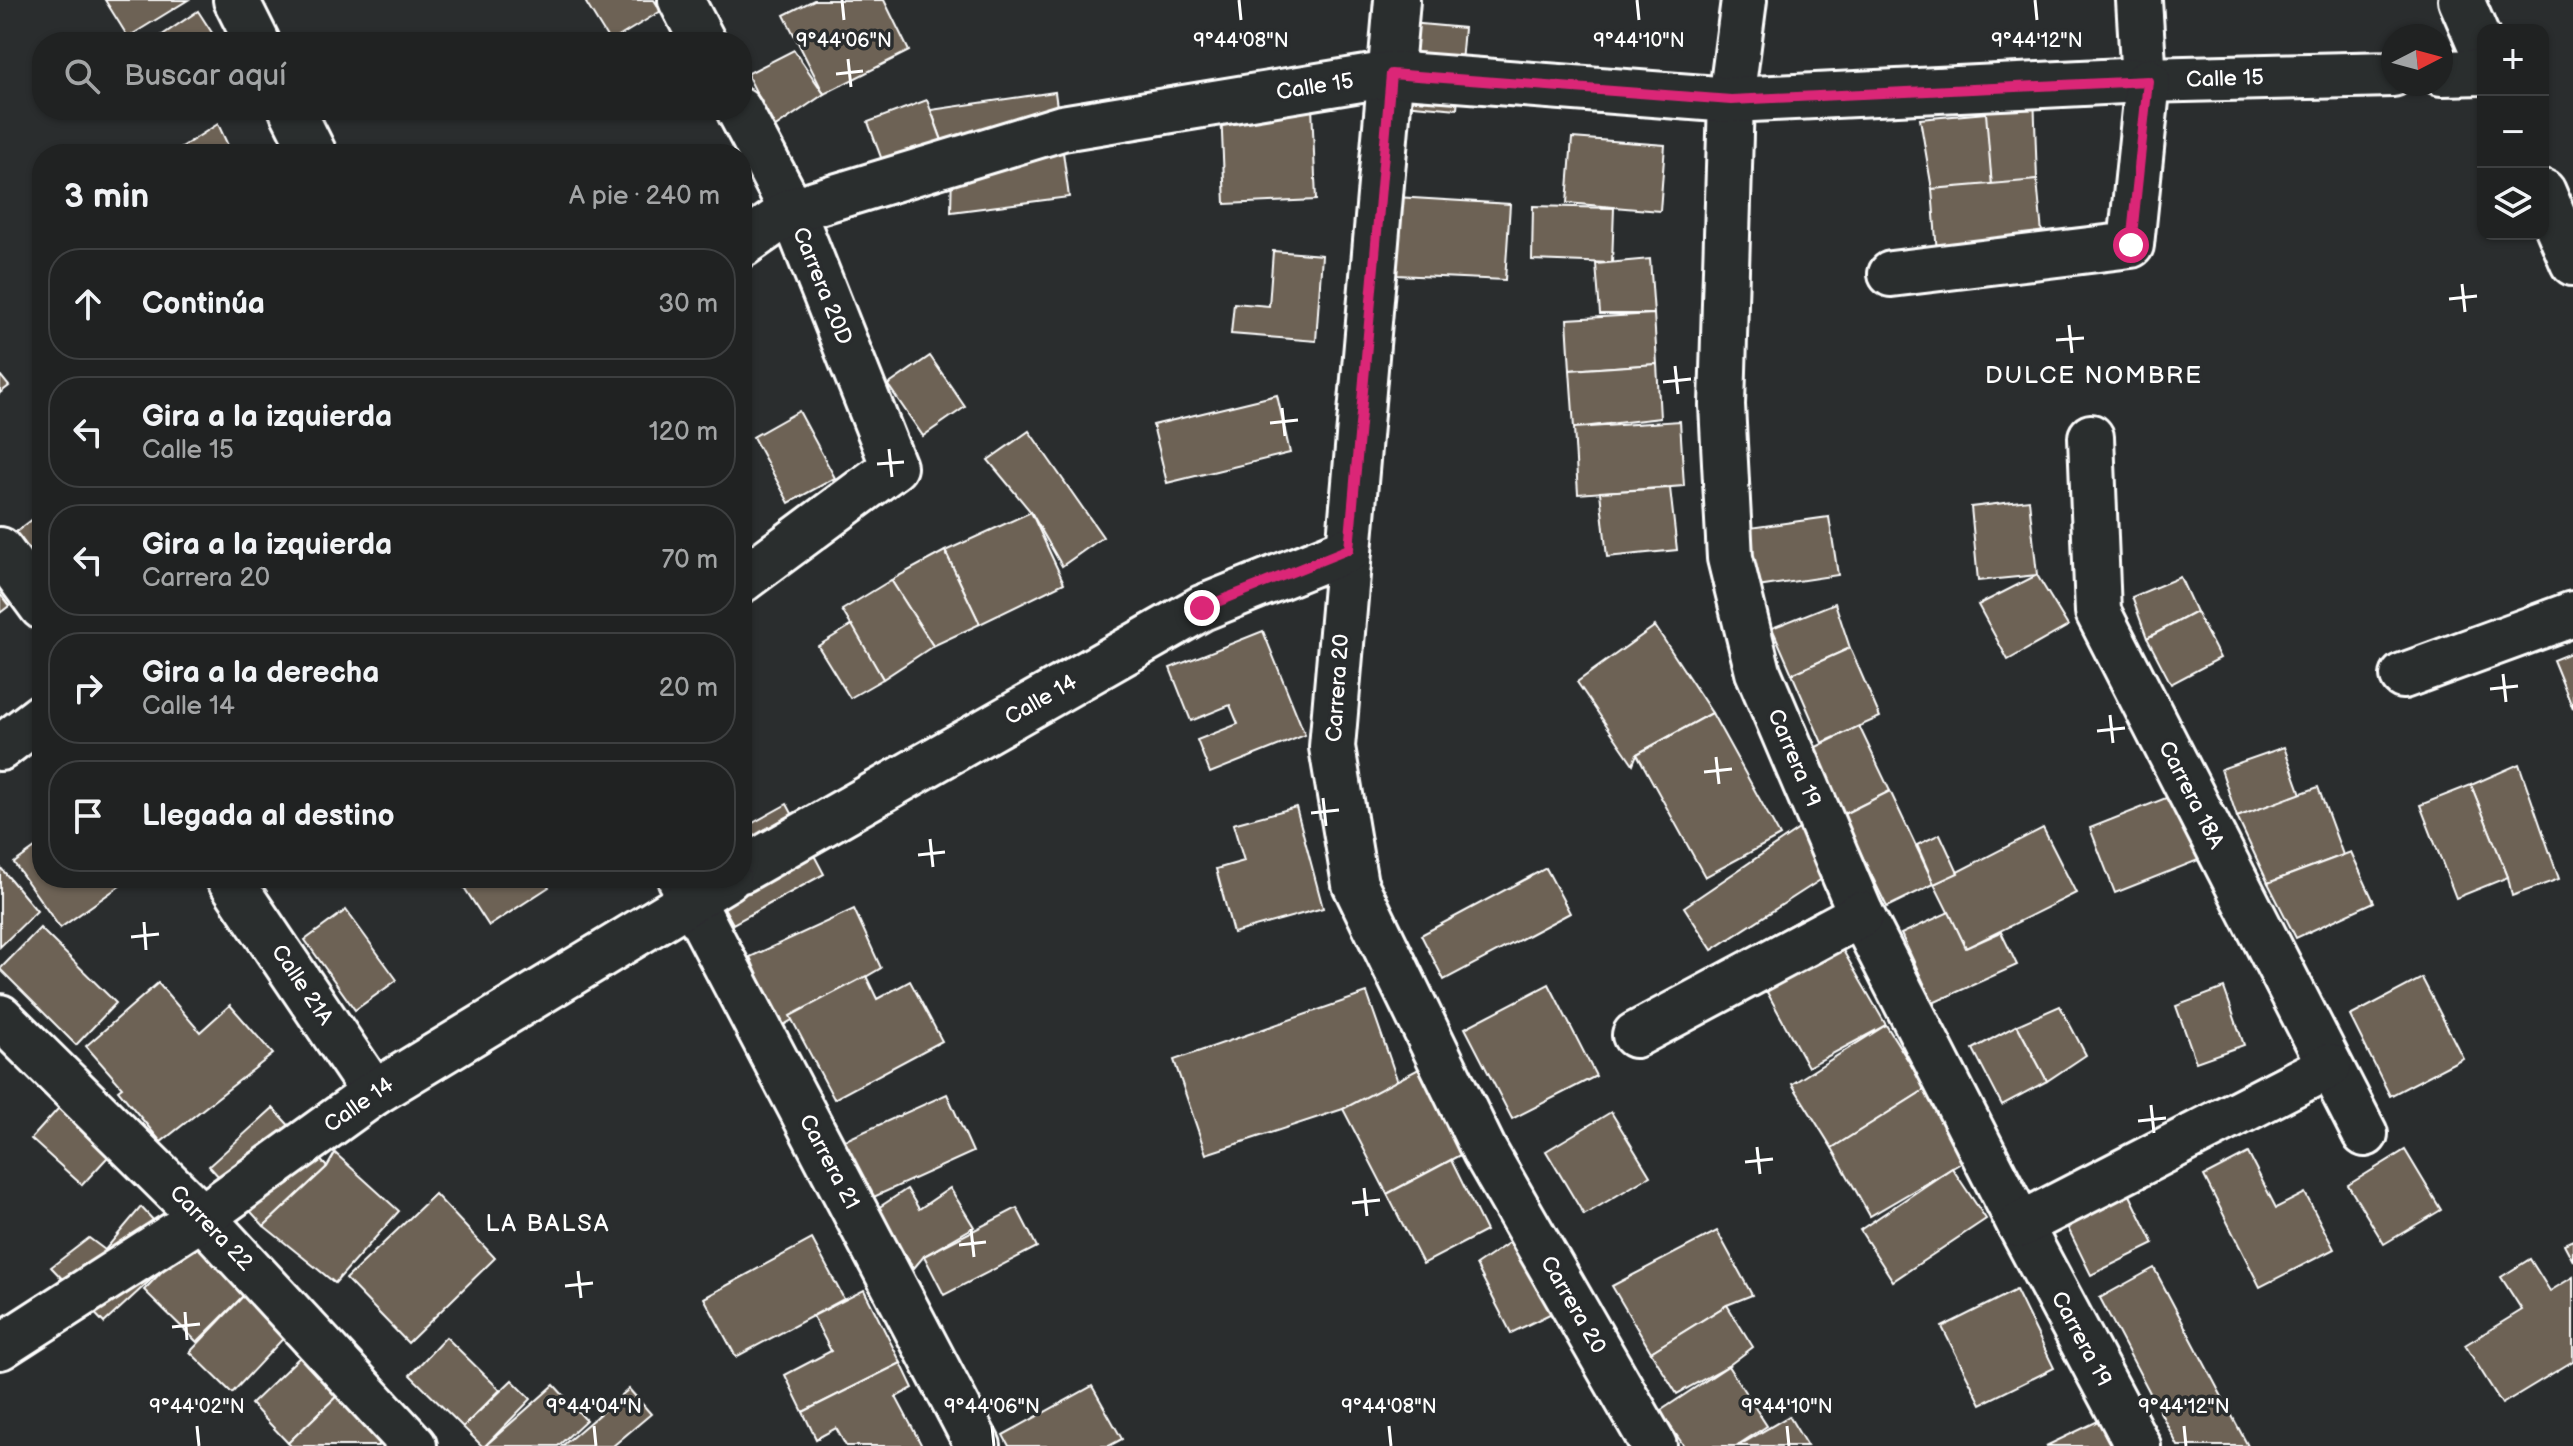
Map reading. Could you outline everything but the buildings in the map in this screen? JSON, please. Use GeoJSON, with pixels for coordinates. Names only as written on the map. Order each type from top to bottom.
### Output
{"type":"FeatureCollection","features":[{"type":"Feature","properties":{"kind":"street"},"geometry":{"type":"LineString","coordinates":[[236,0],[252,32]]}},
{"type":"Feature","properties":{"kind":"street"},"geometry":{"type":"LineString","coordinates":[[681,0],[698,32]]}},
{"type":"Feature","properties":{"kind":"street","name":"Carrera 20"},"geometry":{"type":"LineString","coordinates":[[1397,0],[1332,747],[1355,884],[1485,1152],[1654,1446]]}},
{"type":"Feature","properties":{"kind":"street","name":"Carrera 19"},"geometry":{"type":"LineString","coordinates":[[1744,0],[1731,100],[1722,405],[1730,558],[1758,672],[1861,914],[2020,1225],[2138,1446]]}},
{"type":"Feature","properties":{"kind":"street"},"geometry":{"type":"LineString","coordinates":[[1891,274],[2131,245],[2146,80],[2139,0]]}},
{"type":"Feature","properties":{"kind":"street"},"geometry":{"type":"LineString","coordinates":[[2461,0],[2477,37]]}},
{"type":"Feature","properties":{"kind":"street"},"geometry":{"type":"LineString","coordinates":[[2453,73],[2477,72]]}},
{"type":"Feature","properties":{"kind":"street","name":"Calle 15"},"geometry":{"type":"LineString","coordinates":[[752,238],[792,210],[1062,128],[1391,74],[1731,100],[2146,80],[2381,74]]}},
{"type":"Feature","properties":{"kind":"street"},"geometry":{"type":"LineString","coordinates":[[297,120],[309,144]]}},
{"type":"Feature","properties":{"kind":"street","name":"Carrera 20D"},"geometry":{"type":"LineString","coordinates":[[744,120],[792,210],[894,467],[752,573]]}},
{"type":"Feature","properties":{"kind":"street"},"geometry":{"type":"LineString","coordinates":[[2549,206],[2573,263]]}},
{"type":"Feature","properties":{"kind":"street","name":"Carrera 18A"},"geometry":{"type":"LineString","coordinates":[[2091,437],[2098,612],[2365,1134]]}},
{"type":"Feature","properties":{"kind":"street","name":"Calle 14"},"geometry":{"type":"LineString","coordinates":[[752,864],[1202,608],[1349,549]]}},
{"type":"Feature","properties":{"kind":"street"},"geometry":{"type":"LineString","coordinates":[[0,550],[32,593]]}},
{"type":"Feature","properties":{"kind":"street"},"geometry":{"type":"LineString","coordinates":[[2403,676],[2573,614]]}},
{"type":"Feature","properties":{"kind":"street"},"geometry":{"type":"LineString","coordinates":[[0,748],[32,724]]}},
{"type":"Feature","properties":{"kind":"street","name":"Calle 21A"},"geometry":{"type":"LineString","coordinates":[[236,888],[374,1093]]}},
{"type":"Feature","properties":{"kind":"street","name":"Calle 14"},"geometry":{"type":"LineString","coordinates":[[0,1347],[202,1217],[374,1093],[695,888]]}},
{"type":"Feature","properties":{"kind":"street","name":"Carrera 21"},"geometry":{"type":"LineString","coordinates":[[701,888],[978,1446]]}},
{"type":"Feature","properties":{"kind":"street"},"geometry":{"type":"LineString","coordinates":[[1635,1035],[1861,914]]}},
{"type":"Feature","properties":{"kind":"street","name":"Carrera 22"},"geometry":{"type":"LineString","coordinates":[[0,1017],[202,1217],[414,1446]]}},
{"type":"Feature","properties":{"kind":"street"},"geometry":{"type":"LineString","coordinates":[[2020,1225],[2329,1066]]}},
{"type":"Feature","properties":{"kind":"district","name":"DULCE NOMBRE"},"geometry":{"type":"Point","coordinates":[2094,375]}},
{"type":"Feature","properties":{"kind":"district","name":"LA BALSA"},"geometry":{"type":"Point","coordinates":[548,1223]}},
{"type":"Feature","properties":{"kind":"route"},"geometry":{"type":"LineString","coordinates":[[1202,608],[1349,549],[1391,74],[1731,100],[2148,81],[2131,245]]}}]}
